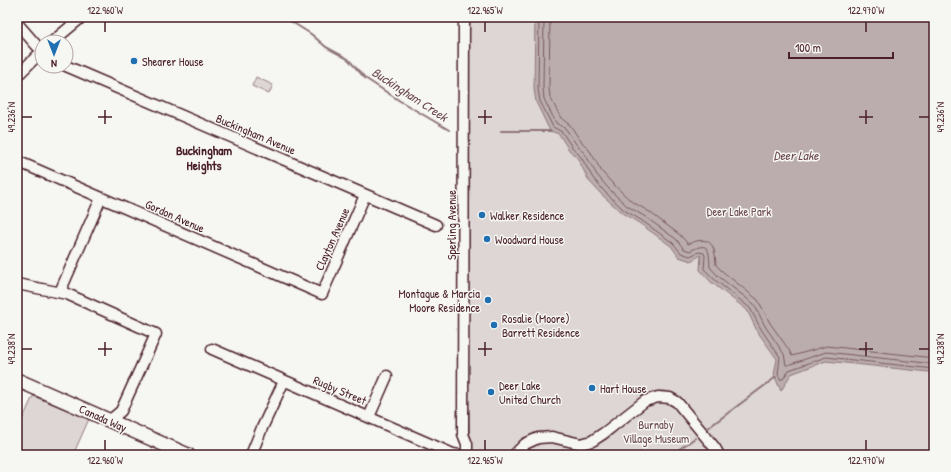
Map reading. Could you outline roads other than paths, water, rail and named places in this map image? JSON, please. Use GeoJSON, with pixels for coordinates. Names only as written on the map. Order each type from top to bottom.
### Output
{"type":"FeatureCollection","features":[{"type":"Feature","properties":{"kind":"main road","name":"Canada Way"},"geometry":{"type":"LineString","coordinates":[[17,380],[188,455]]}},
{"type":"Feature","properties":{"kind":"street"},"geometry":{"type":"LineString","coordinates":[[62,34],[82,17]]}},
{"type":"Feature","properties":{"kind":"street","name":"Sperling Avenue"},"geometry":{"type":"LineString","coordinates":[[464,17],[463,434],[467,455]]}},
{"type":"Feature","properties":{"kind":"street"},"geometry":{"type":"LineString","coordinates":[[17,23],[34,43]]}},
{"type":"Feature","properties":{"kind":"street"},"geometry":{"type":"LineString","coordinates":[[17,76],[34,57]]}},
{"type":"Feature","properties":{"kind":"street","name":"Buckingham Avenue"},"geometry":{"type":"LineString","coordinates":[[74,69],[436,225]]}},
{"type":"Feature","properties":{"kind":"street","name":"Gordon Avenue"},"geometry":{"type":"LineString","coordinates":[[17,161],[322,294]]}},
{"type":"Feature","properties":{"kind":"street","name":"Clayton Avenue"},"geometry":{"type":"LineString","coordinates":[[322,294],[365,195]]}},
{"type":"Feature","properties":{"kind":"street"},"geometry":{"type":"LineString","coordinates":[[60,292],[101,198]]}},
{"type":"Feature","properties":{"kind":"street"},"geometry":{"type":"LineString","coordinates":[[17,284],[60,292],[156,334],[121,411],[109,421]]}},
{"type":"Feature","properties":{"kind":"street","name":"Rugby Street"},"geometry":{"type":"LineString","coordinates":[[212,349],[453,454],[459,455]]}},
{"type":"Feature","properties":{"kind":"street"},"geometry":{"type":"LineString","coordinates":[[369,417],[388,376]]}},
{"type":"Feature","properties":{"kind":"street"},"geometry":{"type":"LineString","coordinates":[[251,455],[284,381]]}},
{"type":"Feature","properties":{"kind":"street"},"geometry":{"type":"LineString","coordinates":[[514,455],[525,444],[538,438],[552,437],[581,444],[592,441],[604,434],[646,401],[654,397],[662,397],[673,400],[682,406],[719,455]]}},
{"type":"Feature","properties":{"kind":"street","name":"Sperling Avenue"},"geometry":{"type":"LineString","coordinates":[[459,455],[460,443],[463,434]]}},
{"type":"Feature","properties":{"kind":"water","name":"Deer Lake"},"geometry":{"type":"Polygon","coordinates":[[[535,17],[934,17],[934,373],[826,361],[791,374],[781,391],[774,375],[777,359],[757,331],[747,310],[711,282],[700,270],[701,255],[691,261],[679,257],[671,246],[639,223],[622,213],[589,181],[578,159],[569,150],[559,134],[550,131],[536,102],[534,89],[535,17]]]}},
{"type":"Feature","properties":{"kind":"waterway","name":"Buckingham Creek"},"geometry":{"type":"LineString","coordinates":[[284,17],[311,34],[326,47],[348,59],[365,78],[449,130]]}},
{"type":"Feature","properties":{"kind":"waterway","name":"Buckingham Creek"},"geometry":{"type":"LineString","coordinates":[[501,131],[551,131]]}},
{"type":"Feature","properties":{"kind":"waterway"},"geometry":{"type":"LineString","coordinates":[[708,428],[776,377]]}},
{"type":"Feature","properties":{"kind":"waterway"},"geometry":{"type":"LineString","coordinates":[[671,455],[695,438]]}},
{"type":"Feature","properties":{"kind":"place","name":"Shearer House"},"geometry":{"type":"Point","coordinates":[134,61]}},
{"type":"Feature","properties":{"kind":"place","name":"Walker Residence"},"geometry":{"type":"Point","coordinates":[482,215]}},
{"type":"Feature","properties":{"kind":"place","name":"Woodward House"},"geometry":{"type":"Point","coordinates":[487,239]}},
{"type":"Feature","properties":{"kind":"place","name":"Montague & Marcia Moore Residence"},"geometry":{"type":"Point","coordinates":[488,300]}},
{"type":"Feature","properties":{"kind":"place","name":"Rosalie (Moore) Barrett Residence"},"geometry":{"type":"Point","coordinates":[494,325]}},
{"type":"Feature","properties":{"kind":"place","name":"Hart House"},"geometry":{"type":"Point","coordinates":[592,388]}},
{"type":"Feature","properties":{"kind":"place","name":"Deer Lake United Church"},"geometry":{"type":"Point","coordinates":[491,392]}},
{"type":"Feature","properties":{"kind":"district","name":"Buckingham Heights"},"geometry":{"type":"Point","coordinates":[204,158]}},
{"type":"Feature","properties":{"kind":"park label","name":"Deer Lake Park"},"geometry":{"type":"Point","coordinates":[739,211]}},
{"type":"Feature","properties":{"kind":"park label","name":"Burnaby Village Museum"},"geometry":{"type":"Point","coordinates":[656,431]}}]}
